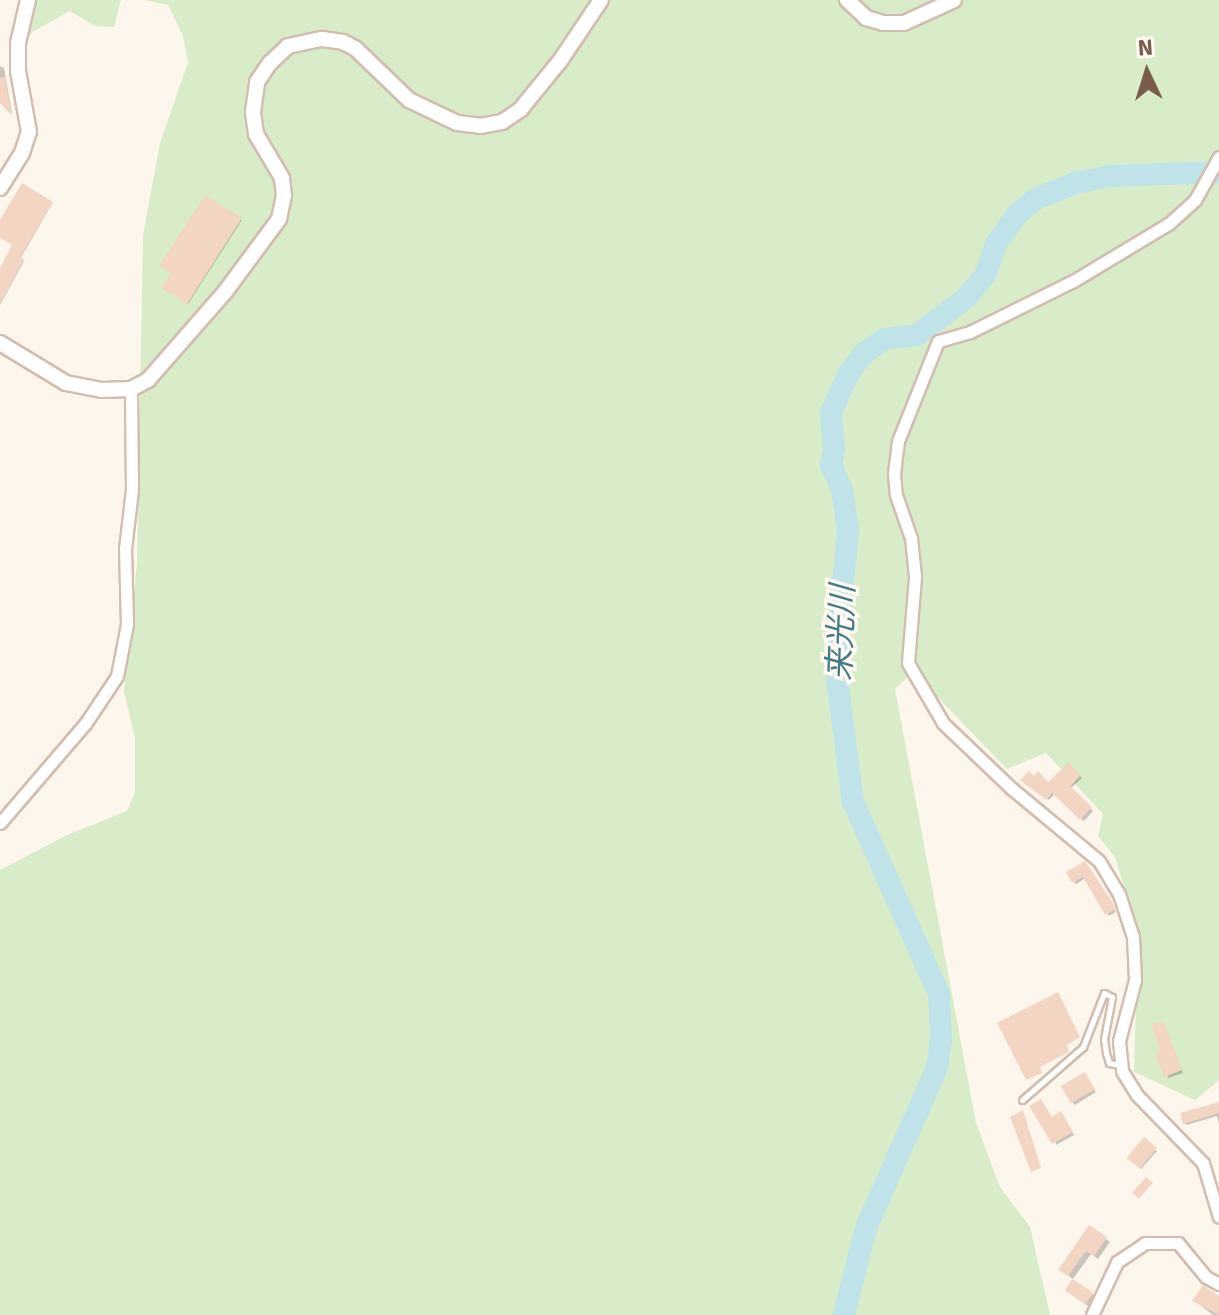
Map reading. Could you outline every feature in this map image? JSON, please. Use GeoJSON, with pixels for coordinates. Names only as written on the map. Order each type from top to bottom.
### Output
{"type":"FeatureCollection","features":[{"type":"Feature","properties":{"kind":"street"},"geometry":{"type":"LineString","coordinates":[[0,188],[22,153],[29,132],[18,71],[18,43],[28,0]]}},
{"type":"Feature","properties":{"kind":"street"},"geometry":{"type":"LineString","coordinates":[[0,343],[66,383],[102,390],[131,389],[148,380],[225,292],[279,219],[284,195],[282,178],[256,134],[253,112],[257,82],[270,63],[288,46],[322,39],[343,42],[355,48],[409,100],[457,123],[480,126],[502,122],[520,110],[560,61],[601,0]]}},
{"type":"Feature","properties":{"kind":"street"},"geometry":{"type":"LineString","coordinates":[[847,0],[866,18],[883,23],[904,23],[954,0]]}},
{"type":"Feature","properties":{"kind":"street"},"geometry":{"type":"LineString","coordinates":[[1219,157],[1186,210],[1168,224],[1073,281],[970,332],[938,341],[898,441],[895,459],[896,495],[911,538],[915,577],[908,663],[943,723],[1011,788],[1099,861],[1126,907],[1133,937],[1135,980],[1119,1041],[1120,1065],[1127,1084],[1203,1163],[1219,1217]]}},
{"type":"Feature","properties":{"kind":"street"},"geometry":{"type":"LineString","coordinates":[[0,823],[85,724],[117,676],[127,624],[125,549],[132,489],[131,389]]}},
{"type":"Feature","properties":{"kind":"street"},"geometry":{"type":"LineString","coordinates":[[1092,1315],[1117,1262],[1145,1243],[1178,1243],[1206,1277],[1219,1284]]}},
{"type":"Feature","properties":{"kind":"lane"},"geometry":{"type":"LineString","coordinates":[[1022,1100],[1083,1047],[1104,993],[1112,997],[1104,1039],[1106,1053],[1109,1063],[1120,1065]]}},
{"type":"Feature","properties":{"kind":"green space"},"geometry":{"type":"Polygon","coordinates":[[[22,0],[121,0],[114,27],[95,26],[70,11],[32,32],[24,46],[22,0]]]}},
{"type":"Feature","properties":{"kind":"green space"},"geometry":{"type":"Polygon","coordinates":[[[145,0],[1219,0],[1219,1080],[1195,1100],[1134,1072],[1138,933],[1115,857],[1098,836],[1103,814],[1046,753],[1007,769],[913,672],[895,689],[976,1123],[1000,1187],[1030,1227],[1050,1315],[0,1315],[0,870],[67,835],[127,811],[135,792],[135,738],[124,692],[137,563],[143,235],[160,143],[188,63],[183,36],[168,5],[145,0]]]}},
{"type":"Feature","properties":{"kind":"building"},"geometry":{"type":"Polygon","coordinates":[[[5,77],[12,116],[0,103],[0,78],[5,77]]]}},
{"type":"Feature","properties":{"kind":"building"},"geometry":{"type":"Polygon","coordinates":[[[22,183],[53,202],[20,257],[24,259],[0,304],[0,268],[12,245],[0,238],[0,220],[22,183]]]}},
{"type":"Feature","properties":{"kind":"building"},"geometry":{"type":"Polygon","coordinates":[[[205,195],[242,218],[187,304],[161,288],[171,273],[159,266],[205,195]]]}},
{"type":"Feature","properties":{"kind":"building"},"geometry":{"type":"Polygon","coordinates":[[[1069,763],[1081,775],[1070,786],[1092,807],[1080,820],[1052,793],[1046,800],[1020,780],[1029,771],[1034,776],[1038,771],[1048,782],[1069,763]]]}},
{"type":"Feature","properties":{"kind":"building"},"geometry":{"type":"Polygon","coordinates":[[[1085,861],[1113,903],[1115,909],[1105,915],[1083,877],[1072,883],[1066,872],[1085,861]]]}},
{"type":"Feature","properties":{"kind":"building"},"geometry":{"type":"Polygon","coordinates":[[[1058,992],[1080,1037],[1067,1045],[1069,1052],[1040,1067],[1042,1073],[1026,1080],[997,1023],[1058,992]]]}},
{"type":"Feature","properties":{"kind":"building"},"geometry":{"type":"Polygon","coordinates":[[[1163,1021],[1182,1070],[1164,1077],[1157,1060],[1156,1051],[1160,1050],[1151,1025],[1163,1021]]]}},
{"type":"Feature","properties":{"kind":"building"},"geometry":{"type":"Polygon","coordinates":[[[1085,1072],[1095,1089],[1071,1103],[1061,1086],[1085,1072]]]}},
{"type":"Feature","properties":{"kind":"building"},"geometry":{"type":"Polygon","coordinates":[[[1041,1099],[1052,1117],[1061,1111],[1073,1132],[1052,1144],[1029,1106],[1041,1099]]]}},
{"type":"Feature","properties":{"kind":"building"},"geometry":{"type":"Polygon","coordinates":[[[1219,1102],[1219,1113],[1183,1124],[1180,1113],[1219,1102]]]}},
{"type":"Feature","properties":{"kind":"building"},"geometry":{"type":"Polygon","coordinates":[[[1023,1110],[1041,1168],[1031,1172],[1010,1117],[1023,1110]]]}},
{"type":"Feature","properties":{"kind":"building"},"geometry":{"type":"Polygon","coordinates":[[[1144,1137],[1157,1148],[1140,1169],[1127,1158],[1144,1137]]]}},
{"type":"Feature","properties":{"kind":"building"},"geometry":{"type":"Polygon","coordinates":[[[1146,1177],[1153,1183],[1139,1199],[1132,1193],[1146,1177]]]}},
{"type":"Feature","properties":{"kind":"building"},"geometry":{"type":"Polygon","coordinates":[[[1089,1225],[1107,1237],[1094,1256],[1086,1251],[1068,1276],[1058,1270],[1089,1225]]]}},
{"type":"Feature","properties":{"kind":"building"},"geometry":{"type":"Polygon","coordinates":[[[1072,1279],[1093,1292],[1086,1304],[1065,1291],[1072,1279]]]}},
{"type":"Feature","properties":{"kind":"building"},"geometry":{"type":"Polygon","coordinates":[[[1203,1285],[1219,1296],[1219,1315],[1192,1301],[1203,1285]]]}},
{"type":"Feature","properties":{"kind":"waterway","name":"来光川"},"geometry":{"type":"LineString","coordinates":[[844,1315],[866,1228],[937,1068],[941,1039],[939,994],[853,802],[835,664],[848,531],[842,490],[831,464],[834,449],[831,412],[849,373],[864,353],[885,339],[917,335],[966,298],[985,275],[996,244],[1016,215],[1034,200],[1075,183],[1112,176],[1219,172]]}}]}
